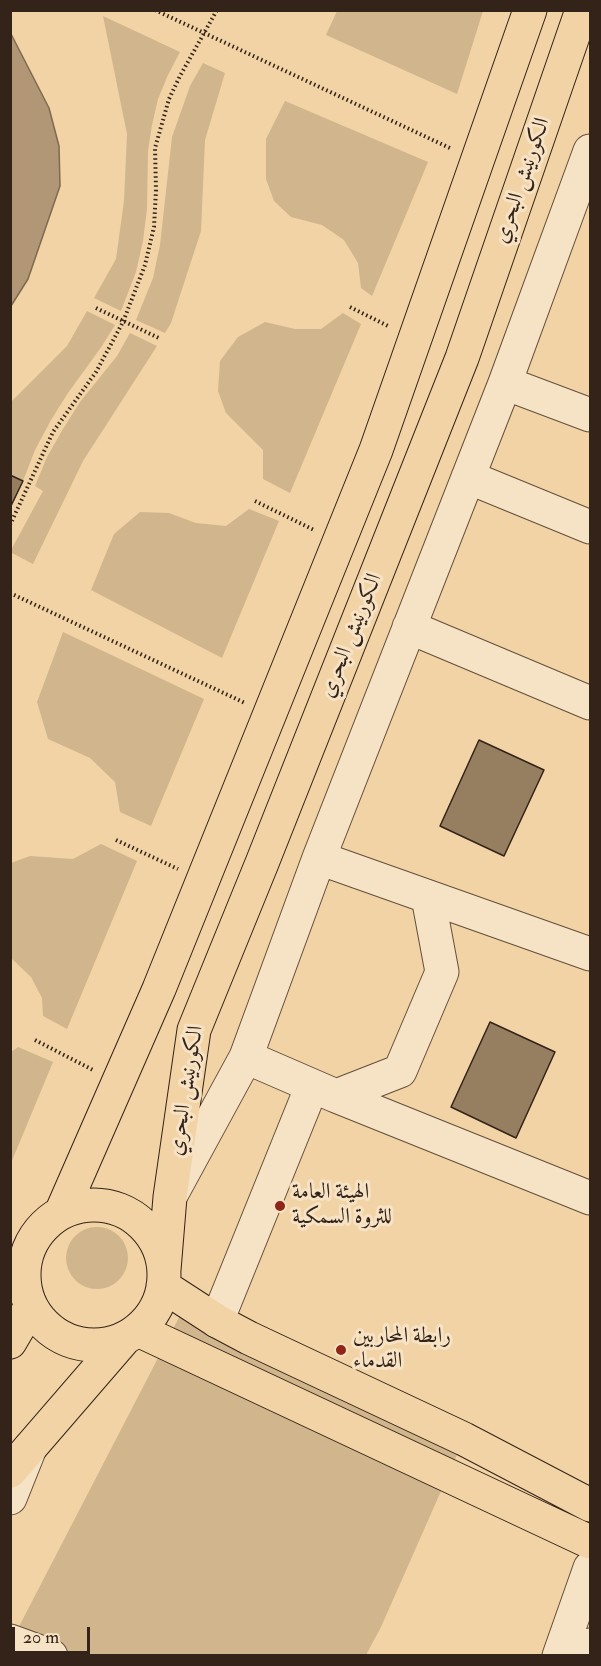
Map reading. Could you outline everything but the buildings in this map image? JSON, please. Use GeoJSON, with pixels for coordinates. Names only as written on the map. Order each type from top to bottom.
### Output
{"type":"FeatureCollection","features":[{"type":"Feature","properties":{"kind":"main road"},"geometry":{"type":"LineString","coordinates":[[60,1213],[159,989],[376,450],[530,10]]}},
{"type":"Feature","properties":{"kind":"main road","name":"الكورنيش البحري"},"geometry":{"type":"LineString","coordinates":[[164,1278],[170,1197],[194,1029],[458,369],[582,10]]}},
{"type":"Feature","properties":{"kind":"main road"},"geometry":{"type":"LineString","coordinates":[[20,1460],[131,1334],[150,1318],[159,1303],[164,1278],[161,1253],[153,1237],[128,1213],[94,1204],[77,1206],[60,1213],[36,1236],[19,1247],[25,1288],[31,1306],[44,1323],[61,1337],[81,1344],[103,1345],[131,1334],[308,1409],[591,1542]]}},
{"type":"Feature","properties":{"kind":"main road"},"geometry":{"type":"LineString","coordinates":[[164,1278],[217,1321],[464,1439],[591,1505]]}},
{"type":"Feature","properties":{"kind":"main road"},"geometry":{"type":"LineString","coordinates":[[10,1342],[31,1306]]}},
{"type":"Feature","properties":{"kind":"main road"},"geometry":{"type":"LineString","coordinates":[[308,1409],[324,1374]]}},
{"type":"Feature","properties":{"kind":"street"},"geometry":{"type":"LineString","coordinates":[[170,1197],[246,1056],[319,858],[505,383],[591,151]]}},
{"type":"Feature","properties":{"kind":"street"},"geometry":{"type":"LineString","coordinates":[[505,383],[591,415]]}},
{"type":"Feature","properties":{"kind":"street"},"geometry":{"type":"LineString","coordinates":[[468,477],[591,527]]}},
{"type":"Feature","properties":{"kind":"street"},"geometry":{"type":"LineString","coordinates":[[409,627],[591,703]]}},
{"type":"Feature","properties":{"kind":"street"},"geometry":{"type":"LineString","coordinates":[[319,858],[591,954]]}},
{"type":"Feature","properties":{"kind":"street"},"geometry":{"type":"LineString","coordinates":[[324,1091],[400,1071],[442,972],[428,897]]}},
{"type":"Feature","properties":{"kind":"street"},"geometry":{"type":"LineString","coordinates":[[246,1056],[324,1091],[591,1198]]}},
{"type":"Feature","properties":{"kind":"street"},"geometry":{"type":"LineString","coordinates":[[217,1321],[324,1091]]}},
{"type":"Feature","properties":{"kind":"street"},"geometry":{"type":"LineString","coordinates":[[10,1497],[20,1460]]}},
{"type":"Feature","properties":{"kind":"street"},"geometry":{"type":"LineString","coordinates":[[559,1656],[591,1568]]}},
{"type":"Feature","properties":{"kind":"street"},"geometry":{"type":"LineString","coordinates":[[10,1641],[51,1656]]}},
{"type":"Feature","properties":{"kind":"street"},"geometry":{"type":"LineString","coordinates":[[586,1656],[591,1645]]}},
{"type":"Feature","properties":{"kind":"path"},"geometry":{"type":"LineString","coordinates":[[155,10],[478,161]]}},
{"type":"Feature","properties":{"kind":"path"},"geometry":{"type":"LineString","coordinates":[[10,525],[53,432],[96,372],[123,322],[145,265],[154,227],[155,148],[169,99],[217,10]]}},
{"type":"Feature","properties":{"kind":"path"},"geometry":{"type":"LineString","coordinates":[[350,307],[415,340]]}},
{"type":"Feature","properties":{"kind":"path"},"geometry":{"type":"LineString","coordinates":[[96,308],[161,339]]}},
{"type":"Feature","properties":{"kind":"path"},"geometry":{"type":"LineString","coordinates":[[255,501],[339,543]]}},
{"type":"Feature","properties":{"kind":"path"},"geometry":{"type":"LineString","coordinates":[[10,593],[270,714]]}},
{"type":"Feature","properties":{"kind":"path"},"geometry":{"type":"LineString","coordinates":[[116,840],[203,881]]}},
{"type":"Feature","properties":{"kind":"path"},"geometry":{"type":"LineString","coordinates":[[35,1040],[117,1083]]}},
{"type":"Feature","properties":{"kind":"shaded area"},"geometry":{"type":"Polygon","coordinates":[[[337,10],[483,11],[457,94],[326,35],[337,10]]]}},
{"type":"Feature","properties":{"kind":"shaded area"},"geometry":{"type":"Polygon","coordinates":[[[103,16],[180,52],[158,99],[152,125],[148,151],[147,209],[143,241],[136,272],[121,311],[94,298],[116,259],[124,201],[127,134],[103,16]]]}},
{"type":"Feature","properties":{"kind":"shaded area"},"geometry":{"type":"Polygon","coordinates":[[[10,32],[49,108],[59,146],[60,186],[28,279],[11,306],[10,32]]]}},
{"type":"Feature","properties":{"kind":"shaded area"},"geometry":{"type":"Polygon","coordinates":[[[203,63],[225,73],[205,140],[201,231],[171,323],[165,333],[136,320],[153,278],[160,245],[172,137],[190,86],[203,63]]]}},
{"type":"Feature","properties":{"kind":"shaded area"},"geometry":{"type":"Polygon","coordinates":[[[285,101],[428,162],[372,296],[361,288],[358,263],[344,240],[322,225],[291,217],[274,201],[266,179],[266,139],[285,101]]]}},
{"type":"Feature","properties":{"kind":"shaded area"},"geometry":{"type":"Polygon","coordinates":[[[87,311],[115,325],[51,420],[35,450],[23,481],[11,475],[11,402],[67,346],[87,311]]]}},
{"type":"Feature","properties":{"kind":"shaded area"},"geometry":{"type":"Polygon","coordinates":[[[343,313],[361,324],[290,493],[263,479],[263,450],[226,413],[218,391],[220,361],[238,337],[265,322],[295,329],[321,329],[343,313]]]}},
{"type":"Feature","properties":{"kind":"shaded area"},"geometry":{"type":"Polygon","coordinates":[[[130,333],[157,346],[83,461],[33,564],[10,552],[43,491],[35,486],[47,457],[80,402],[117,356],[130,333]]]}},
{"type":"Feature","properties":{"kind":"shaded area"},"geometry":{"type":"Polygon","coordinates":[[[249,509],[279,521],[222,658],[91,590],[114,534],[140,512],[169,513],[196,523],[226,526],[249,509]]]}},
{"type":"Feature","properties":{"kind":"shaded area"},"geometry":{"type":"Polygon","coordinates":[[[63,632],[204,699],[151,826],[120,812],[115,782],[90,758],[48,739],[37,702],[63,632]]]}},
{"type":"Feature","properties":{"kind":"shaded area"},"geometry":{"type":"Polygon","coordinates":[[[101,844],[137,861],[67,1029],[43,1016],[42,998],[31,977],[11,958],[11,863],[30,856],[73,859],[101,844]]]}},
{"type":"Feature","properties":{"kind":"shaded area"},"geometry":{"type":"Polygon","coordinates":[[[18,1047],[53,1062],[11,1163],[11,1052],[18,1047]]]}},
{"type":"Feature","properties":{"kind":"shaded area"},"geometry":{"type":"Polygon","coordinates":[[[97,1227],[119,1236],[128,1258],[119,1280],[97,1289],[75,1280],[66,1258],[75,1236],[97,1227]]]}},
{"type":"Feature","properties":{"kind":"shaded area"},"geometry":{"type":"Polygon","coordinates":[[[187,1302],[464,1439],[381,1627],[366,1655],[51,1656],[11,1642],[187,1302]]]}},
{"type":"Feature","properties":{"kind":"place","name":"الهيئة العامة للثروة السمكية"},"geometry":{"type":"Point","coordinates":[280,1206]}},
{"type":"Feature","properties":{"kind":"place","name":"رابطة المحاربين القدماء"},"geometry":{"type":"Point","coordinates":[341,1350]}}]}
